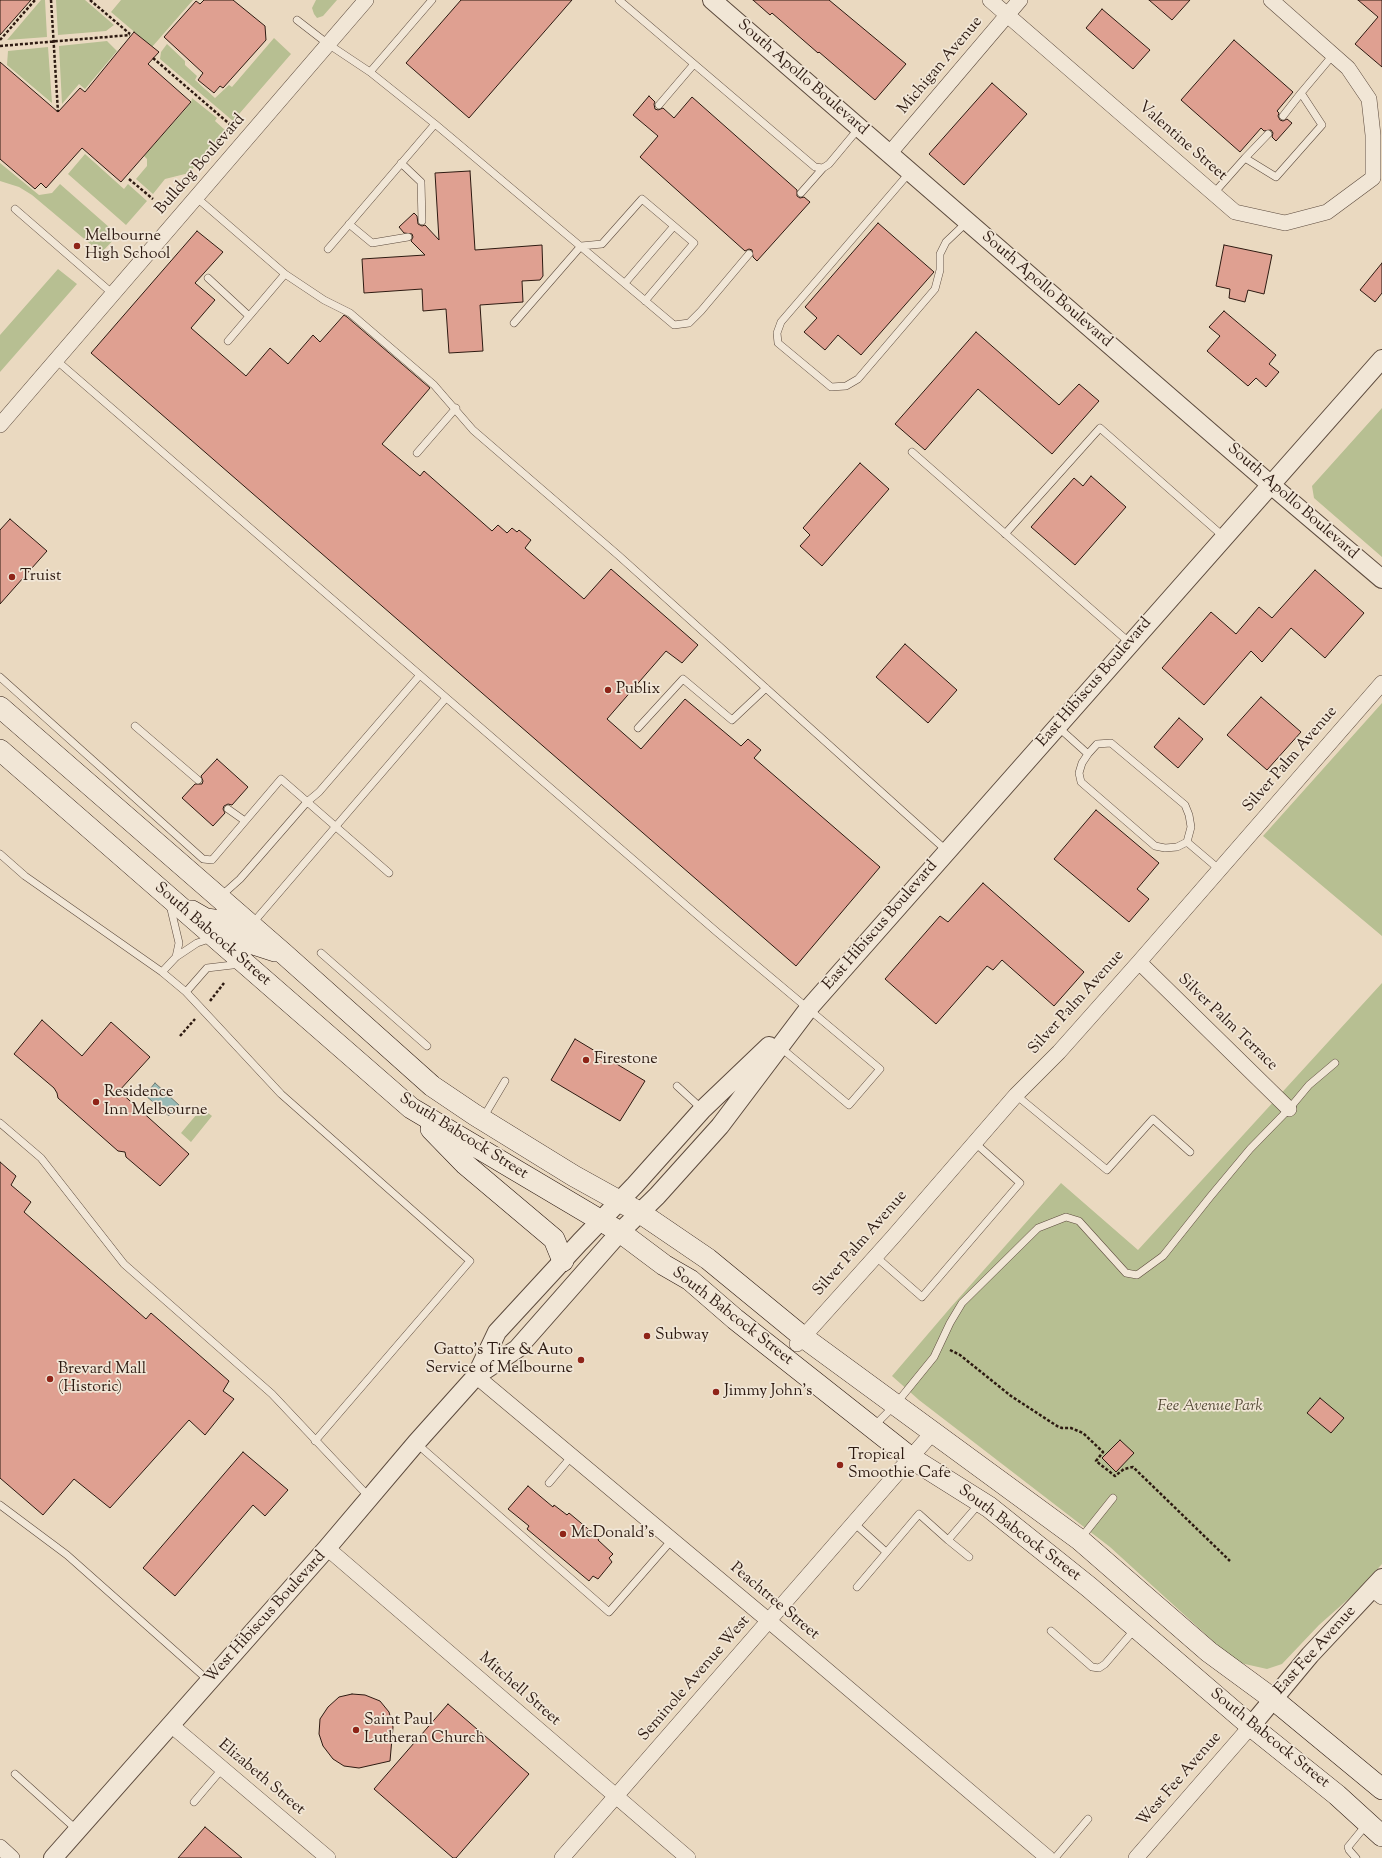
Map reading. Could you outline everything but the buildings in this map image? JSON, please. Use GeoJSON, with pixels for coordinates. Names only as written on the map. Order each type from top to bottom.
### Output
{"type":"FeatureCollection","features":[{"type":"Feature","properties":{"kind":"main road","name":"South Babcock Street"},"geometry":{"type":"LineString","coordinates":[[0,707],[283,953],[432,1086],[482,1119],[618,1201],[639,1212],[708,1259],[800,1341],[933,1432],[1080,1540],[1209,1652],[1273,1699],[1382,1788]]}},
{"type":"Feature","properties":{"kind":"main road","name":"South Babcock Street"},"geometry":{"type":"LineString","coordinates":[[0,750],[411,1108],[620,1232],[664,1265],[690,1280],[735,1319],[872,1428],[911,1458],[980,1502],[1089,1587],[1250,1726],[1337,1795],[1375,1830]]}},
{"type":"Feature","properties":{"kind":"main road"},"geometry":{"type":"LineString","coordinates":[[168,896],[206,919],[251,925]]}},
{"type":"Feature","properties":{"kind":"main road"},"geometry":{"type":"LineString","coordinates":[[214,937],[236,938],[283,953]]}},
{"type":"Feature","properties":{"kind":"main road"},"geometry":{"type":"LineString","coordinates":[[411,1108],[465,1164],[554,1239],[563,1261]]}},
{"type":"Feature","properties":{"kind":"street","name":"Bulldog Boulevard"},"geometry":{"type":"LineString","coordinates":[[0,425],[366,0]]}},
{"type":"Feature","properties":{"kind":"street","name":"South Apollo Boulevard"},"geometry":{"type":"LineString","coordinates":[[712,0],[1270,484],[1382,579]]}},
{"type":"Feature","properties":{"kind":"street","name":"Valentine Street"},"geometry":{"type":"LineString","coordinates":[[990,0],[1235,212],[1285,223],[1327,212],[1378,181]]}},
{"type":"Feature","properties":{"kind":"street","name":"Michigan Avenue"},"geometry":{"type":"LineString","coordinates":[[889,154],[1020,0]]}},
{"type":"Feature","properties":{"kind":"street"},"geometry":{"type":"LineString","coordinates":[[1271,0],[1348,68],[1369,99],[1378,181]]}},
{"type":"Feature","properties":{"kind":"street","name":"East Hibiscus Boulevard"},"geometry":{"type":"LineString","coordinates":[[600,1221],[635,1185],[702,1110],[809,1008],[1270,484],[1382,359]]}},
{"type":"Feature","properties":{"kind":"street","name":"Silver Palm Avenue"},"geometry":{"type":"LineString","coordinates":[[800,1341],[1016,1095],[1059,1052],[1139,962],[1382,683]]}},
{"type":"Feature","properties":{"kind":"street","name":"Silver Palm Terrace"},"geometry":{"type":"LineString","coordinates":[[1139,962],[1290,1109]]}},
{"type":"Feature","properties":{"kind":"street","name":"East Hibiscus Boulevard"},"geometry":{"type":"LineString","coordinates":[[620,1232],[657,1196],[720,1126],[809,1008]]}},
{"type":"Feature","properties":{"kind":"street","name":"West Hibiscus Boulevard"},"geometry":{"type":"LineString","coordinates":[[476,1376],[497,1332],[600,1221]]}},
{"type":"Feature","properties":{"kind":"street","name":"West Hibiscus Boulevard"},"geometry":{"type":"LineString","coordinates":[[53,1858],[327,1548],[416,1443],[476,1376],[517,1349],[620,1232]]}},
{"type":"Feature","properties":{"kind":"street","name":"Peachtree Street"},"geometry":{"type":"LineString","coordinates":[[476,1376],[671,1541],[769,1621],[1048,1858]]}},
{"type":"Feature","properties":{"kind":"street","name":"Seminole Avenue West"},"geometry":{"type":"LineString","coordinates":[[562,1858],[933,1432]]}},
{"type":"Feature","properties":{"kind":"street","name":"Mitchell Street"},"geometry":{"type":"LineString","coordinates":[[327,1548],[688,1858]]}},
{"type":"Feature","properties":{"kind":"street","name":"East Fee Avenue"},"geometry":{"type":"LineString","coordinates":[[1250,1726],[1310,1655],[1379,1588]]}},
{"type":"Feature","properties":{"kind":"street","name":"Elizabeth Street"},"geometry":{"type":"LineString","coordinates":[[171,1725],[328,1858]]}},
{"type":"Feature","properties":{"kind":"street","name":"West Fee Avenue"},"geometry":{"type":"LineString","coordinates":[[1136,1858],[1250,1726]]}},
{"type":"Feature","properties":{"kind":"street"},"geometry":{"type":"LineString","coordinates":[[0,1847],[12,1858]]}},
{"type":"Feature","properties":{"kind":"lane"},"geometry":{"type":"LineString","coordinates":[[370,72],[432,0]]}},
{"type":"Feature","properties":{"kind":"lane"},"geometry":{"type":"LineString","coordinates":[[619,0],[815,167],[823,168]]}},
{"type":"Feature","properties":{"kind":"lane"},"geometry":{"type":"LineString","coordinates":[[297,20],[328,44],[370,72],[435,124],[674,325],[689,323],[749,254]]}},
{"type":"Feature","properties":{"kind":"lane"},"geometry":{"type":"LineString","coordinates":[[1283,116],[1333,55]]}},
{"type":"Feature","properties":{"kind":"lane"},"geometry":{"type":"LineString","coordinates":[[659,105],[694,64]]}},
{"type":"Feature","properties":{"kind":"lane"},"geometry":{"type":"LineString","coordinates":[[1245,158],[1276,177],[1322,125],[1301,93]]}},
{"type":"Feature","properties":{"kind":"lane"},"geometry":{"type":"LineString","coordinates":[[328,249],[435,124]]}},
{"type":"Feature","properties":{"kind":"lane"},"geometry":{"type":"LineString","coordinates":[[801,193],[823,168],[829,164],[859,128]]}},
{"type":"Feature","properties":{"kind":"lane"},"geometry":{"type":"LineString","coordinates":[[1214,193],[1268,134]]}},
{"type":"Feature","properties":{"kind":"lane"},"geometry":{"type":"LineString","coordinates":[[401,163],[421,182],[422,222]]}},
{"type":"Feature","properties":{"kind":"lane"},"geometry":{"type":"LineString","coordinates":[[910,172],[781,322],[777,333],[778,343],[831,387],[846,386],[858,379],[935,289],[940,270],[940,254],[946,242],[967,222]]}},
{"type":"Feature","properties":{"kind":"lane"},"geometry":{"type":"LineString","coordinates":[[197,198],[285,274],[324,300],[350,313],[434,385],[474,430],[618,555],[948,851]]}},
{"type":"Feature","properties":{"kind":"lane"},"geometry":{"type":"LineString","coordinates":[[514,323],[581,246],[602,244],[642,199],[694,243],[645,301]]}},
{"type":"Feature","properties":{"kind":"lane"},"geometry":{"type":"LineString","coordinates":[[15,209],[113,294]]}},
{"type":"Feature","properties":{"kind":"lane"},"geometry":{"type":"LineString","coordinates":[[349,224],[372,243],[408,237]]}},
{"type":"Feature","properties":{"kind":"lane"},"geometry":{"type":"LineString","coordinates":[[625,283],[674,226]]}},
{"type":"Feature","properties":{"kind":"lane"},"geometry":{"type":"LineString","coordinates":[[228,341],[285,274]]}},
{"type":"Feature","properties":{"kind":"lane"},"geometry":{"type":"LineString","coordinates":[[208,278],[249,316]]}},
{"type":"Feature","properties":{"kind":"lane"},"geometry":{"type":"LineString","coordinates":[[56,360],[745,956],[809,1008],[880,1069],[849,1105],[780,1047]]}},
{"type":"Feature","properties":{"kind":"lane"},"geometry":{"type":"LineString","coordinates":[[417,454],[456,408]]}},
{"type":"Feature","properties":{"kind":"lane"},"geometry":{"type":"LineString","coordinates":[[1005,534],[1100,428],[1224,537]]}},
{"type":"Feature","properties":{"kind":"lane"},"geometry":{"type":"LineString","coordinates":[[912,452],[1130,644]]}},
{"type":"Feature","properties":{"kind":"lane"},"geometry":{"type":"LineString","coordinates":[[219,898],[235,884],[307,802],[319,792],[420,675]]}},
{"type":"Feature","properties":{"kind":"lane"},"geometry":{"type":"LineString","coordinates":[[0,677],[203,859],[212,860],[281,779],[389,874]]}},
{"type":"Feature","properties":{"kind":"lane"},"geometry":{"type":"LineString","coordinates":[[638,728],[684,679],[732,720],[766,688]]}},
{"type":"Feature","properties":{"kind":"lane"},"geometry":{"type":"LineString","coordinates":[[251,925],[336,828],[344,816],[446,698]]}},
{"type":"Feature","properties":{"kind":"lane"},"geometry":{"type":"LineString","coordinates":[[135,726],[198,780]]}},
{"type":"Feature","properties":{"kind":"lane"},"geometry":{"type":"LineString","coordinates":[[1057,726],[1088,754]]}},
{"type":"Feature","properties":{"kind":"lane"},"geometry":{"type":"LineString","coordinates":[[1111,743],[1185,805],[1189,815],[1190,827],[1187,842],[1177,847],[1165,848],[1155,846],[1081,782],[1079,773],[1082,763],[1097,744],[1111,743]]}},
{"type":"Feature","properties":{"kind":"lane"},"geometry":{"type":"LineString","coordinates":[[228,809],[245,821]]}},
{"type":"Feature","properties":{"kind":"lane"},"geometry":{"type":"LineString","coordinates":[[1187,842],[1220,870]]}},
{"type":"Feature","properties":{"kind":"lane"},"geometry":{"type":"LineString","coordinates":[[0,854],[25,876],[162,972],[186,992],[281,1094],[470,1260],[315,1441]]}},
{"type":"Feature","properties":{"kind":"lane"},"geometry":{"type":"LineString","coordinates":[[168,896],[179,943],[176,957]]}},
{"type":"Feature","properties":{"kind":"lane"},"geometry":{"type":"LineString","coordinates":[[162,972],[176,957],[197,942],[214,937]]}},
{"type":"Feature","properties":{"kind":"lane"},"geometry":{"type":"LineString","coordinates":[[321,953],[427,1046]]}},
{"type":"Feature","properties":{"kind":"lane"},"geometry":{"type":"LineString","coordinates":[[186,992],[207,968],[244,963]]}},
{"type":"Feature","properties":{"kind":"lane"},"geometry":{"type":"LineString","coordinates":[[872,1428],[894,1405],[934,1357],[950,1323],[962,1303],[1038,1228],[1066,1217],[1079,1221],[1126,1273],[1137,1275],[1163,1256],[1245,1155],[1290,1109],[1309,1085],[1335,1063]]}},
{"type":"Feature","properties":{"kind":"lane"},"geometry":{"type":"LineString","coordinates":[[482,1119],[505,1081]]}},
{"type":"Feature","properties":{"kind":"lane"},"geometry":{"type":"LineString","coordinates":[[677,1086],[702,1110]]}},
{"type":"Feature","properties":{"kind":"lane"},"geometry":{"type":"LineString","coordinates":[[1016,1095],[1107,1170],[1153,1119],[1190,1152]]}},
{"type":"Feature","properties":{"kind":"lane"},"geometry":{"type":"LineString","coordinates":[[0,1123],[41,1158],[124,1264],[272,1394],[370,1498]]}},
{"type":"Feature","properties":{"kind":"lane"},"geometry":{"type":"LineString","coordinates":[[876,1256],[922,1297],[1020,1183],[974,1142]]}},
{"type":"Feature","properties":{"kind":"lane"},"geometry":{"type":"LineString","coordinates":[[416,1443],[609,1612],[671,1541]]}},
{"type":"Feature","properties":{"kind":"lane"},"geometry":{"type":"LineString","coordinates":[[548,1483],[571,1457]]}},
{"type":"Feature","properties":{"kind":"lane"},"geometry":{"type":"LineString","coordinates":[[1080,1540],[1113,1498]]}},
{"type":"Feature","properties":{"kind":"lane"},"geometry":{"type":"LineString","coordinates":[[948,1540],[980,1502]]}},
{"type":"Feature","properties":{"kind":"lane"},"geometry":{"type":"LineString","coordinates":[[0,1505],[67,1555],[209,1682]]}},
{"type":"Feature","properties":{"kind":"lane"},"geometry":{"type":"LineString","coordinates":[[856,1587],[919,1514],[969,1557]]}},
{"type":"Feature","properties":{"kind":"lane"},"geometry":{"type":"LineString","coordinates":[[854,1523],[886,1552]]}},
{"type":"Feature","properties":{"kind":"lane"},"geometry":{"type":"LineString","coordinates":[[1051,1631],[1092,1667],[1099,1668],[1105,1664],[1136,1628]]}},
{"type":"Feature","properties":{"kind":"lane"},"geometry":{"type":"LineString","coordinates":[[194,1802],[222,1769]]}},
{"type":"Feature","properties":{"kind":"lane"},"geometry":{"type":"LineString","coordinates":[[15,1774],[78,1830]]}},
{"type":"Feature","properties":{"kind":"lane"},"geometry":{"type":"LineString","coordinates":[[1055,1858],[1088,1819]]}},
{"type":"Feature","properties":{"kind":"lane"},"geometry":{"type":"LineString","coordinates":[[1356,1858],[1348,1850],[1348,1847],[1375,1830]]}},
{"type":"Feature","properties":{"kind":"path"},"geometry":{"type":"LineString","coordinates":[[0,40],[35,0]]}},
{"type":"Feature","properties":{"kind":"path"},"geometry":{"type":"LineString","coordinates":[[51,0],[58,112]]}},
{"type":"Feature","properties":{"kind":"path"},"geometry":{"type":"LineString","coordinates":[[0,46],[130,35],[90,0]]}},
{"type":"Feature","properties":{"kind":"path"},"geometry":{"type":"LineString","coordinates":[[153,58],[233,127]]}},
{"type":"Feature","properties":{"kind":"path"},"geometry":{"type":"LineString","coordinates":[[129,179],[153,199]]}},
{"type":"Feature","properties":{"kind":"path"},"geometry":{"type":"LineString","coordinates":[[946,1349],[955,1352],[1011,1396],[1057,1426],[1062,1428],[1071,1428],[1082,1433],[1103,1452],[1096,1461],[1115,1476],[1124,1469],[1133,1467],[1230,1561]]}},
{"type":"Feature","properties":{"kind":"green space"},"geometry":{"type":"Polygon","coordinates":[[[41,0],[45,0],[47,37],[7,40],[41,0]]]}},
{"type":"Feature","properties":{"kind":"green space"},"geometry":{"type":"Polygon","coordinates":[[[56,0],[85,0],[114,25],[106,31],[58,35],[56,0]]]}},
{"type":"Feature","properties":{"kind":"green space"},"geometry":{"type":"Polygon","coordinates":[[[121,0],[193,0],[152,47],[111,12],[121,0]]]}},
{"type":"Feature","properties":{"kind":"green space"},"geometry":{"type":"Polygon","coordinates":[[[316,0],[337,0],[323,16],[317,18],[312,8],[316,0]]]}},
{"type":"Feature","properties":{"kind":"green space"},"geometry":{"type":"Polygon","coordinates":[[[274,38],[291,54],[233,121],[160,59],[161,52],[167,44],[185,61],[185,65],[197,76],[195,80],[215,98],[229,85],[232,87],[274,38]]]}},
{"type":"Feature","properties":{"kind":"green space"},"geometry":{"type":"Polygon","coordinates":[[[107,41],[117,51],[85,89],[79,84],[62,104],[59,46],[107,41]]]}},
{"type":"Feature","properties":{"kind":"green space"},"geometry":{"type":"Polygon","coordinates":[[[48,47],[52,103],[7,65],[8,51],[48,47]]]}},
{"type":"Feature","properties":{"kind":"green space"},"geometry":{"type":"Polygon","coordinates":[[[192,98],[217,118],[215,121],[225,130],[189,173],[165,179],[153,194],[136,179],[147,166],[147,159],[144,156],[191,103],[192,98]]]}},
{"type":"Feature","properties":{"kind":"green space"},"geometry":{"type":"Polygon","coordinates":[[[85,154],[124,189],[128,184],[147,201],[126,225],[68,174],[85,154]]]}},
{"type":"Feature","properties":{"kind":"green space"},"geometry":{"type":"Polygon","coordinates":[[[0,163],[39,195],[52,193],[60,184],[118,235],[101,253],[32,195],[19,187],[0,181],[0,163]]]}},
{"type":"Feature","properties":{"kind":"green space"},"geometry":{"type":"Polygon","coordinates":[[[58,269],[77,284],[0,372],[0,335],[58,269]]]}},
{"type":"Feature","properties":{"kind":"green space"},"geometry":{"type":"Polygon","coordinates":[[[1382,408],[1382,557],[1314,498],[1312,486],[1382,408]]]}},
{"type":"Feature","properties":{"kind":"green space"},"geometry":{"type":"Polygon","coordinates":[[[1382,703],[1382,936],[1263,836],[1382,703]]]}},
{"type":"Feature","properties":{"kind":"green space","name":"Fee Avenue Park"},"geometry":{"type":"Polygon","coordinates":[[[1382,983],[1382,1564],[1354,1594],[1319,1625],[1282,1664],[1267,1669],[1236,1662],[1110,1547],[919,1400],[892,1376],[1061,1183],[1138,1250],[1382,983]]]}},
{"type":"Feature","properties":{"kind":"green space"},"geometry":{"type":"Polygon","coordinates":[[[202,1108],[212,1116],[191,1142],[181,1133],[202,1108]]]}},
{"type":"Feature","properties":{"kind":"water"},"geometry":{"type":"Polygon","coordinates":[[[155,1083],[179,1105],[169,1116],[145,1095],[155,1083]]]}},
{"type":"Feature","properties":{"kind":"place","name":"Melbourne High School"},"geometry":{"type":"Point","coordinates":[77,246]}},
{"type":"Feature","properties":{"kind":"place","name":"Truist"},"geometry":{"type":"Point","coordinates":[12,577]}},
{"type":"Feature","properties":{"kind":"place","name":"Publix"},"geometry":{"type":"Point","coordinates":[608,690]}},
{"type":"Feature","properties":{"kind":"place","name":"Firestone"},"geometry":{"type":"Point","coordinates":[586,1060]}},
{"type":"Feature","properties":{"kind":"place","name":"Residence Inn Melbourne"},"geometry":{"type":"Point","coordinates":[96,1102]}},
{"type":"Feature","properties":{"kind":"place","name":"Subway"},"geometry":{"type":"Point","coordinates":[647,1336]}},
{"type":"Feature","properties":{"kind":"place","name":"Gatto's Tire & Auto Service of Melbourne"},"geometry":{"type":"Point","coordinates":[581,1360]}},
{"type":"Feature","properties":{"kind":"place","name":"Brevard Mall (Historic)"},"geometry":{"type":"Point","coordinates":[50,1379]}},
{"type":"Feature","properties":{"kind":"place","name":"Jimmy John's"},"geometry":{"type":"Point","coordinates":[716,1392]}},
{"type":"Feature","properties":{"kind":"place","name":"Tropical Smoothie Cafe"},"geometry":{"type":"Point","coordinates":[840,1465]}},
{"type":"Feature","properties":{"kind":"place","name":"McDonald's"},"geometry":{"type":"Point","coordinates":[563,1534]}},
{"type":"Feature","properties":{"kind":"place","name":"Saint Paul Lutheran Church"},"geometry":{"type":"Point","coordinates":[356,1730]}}]}
